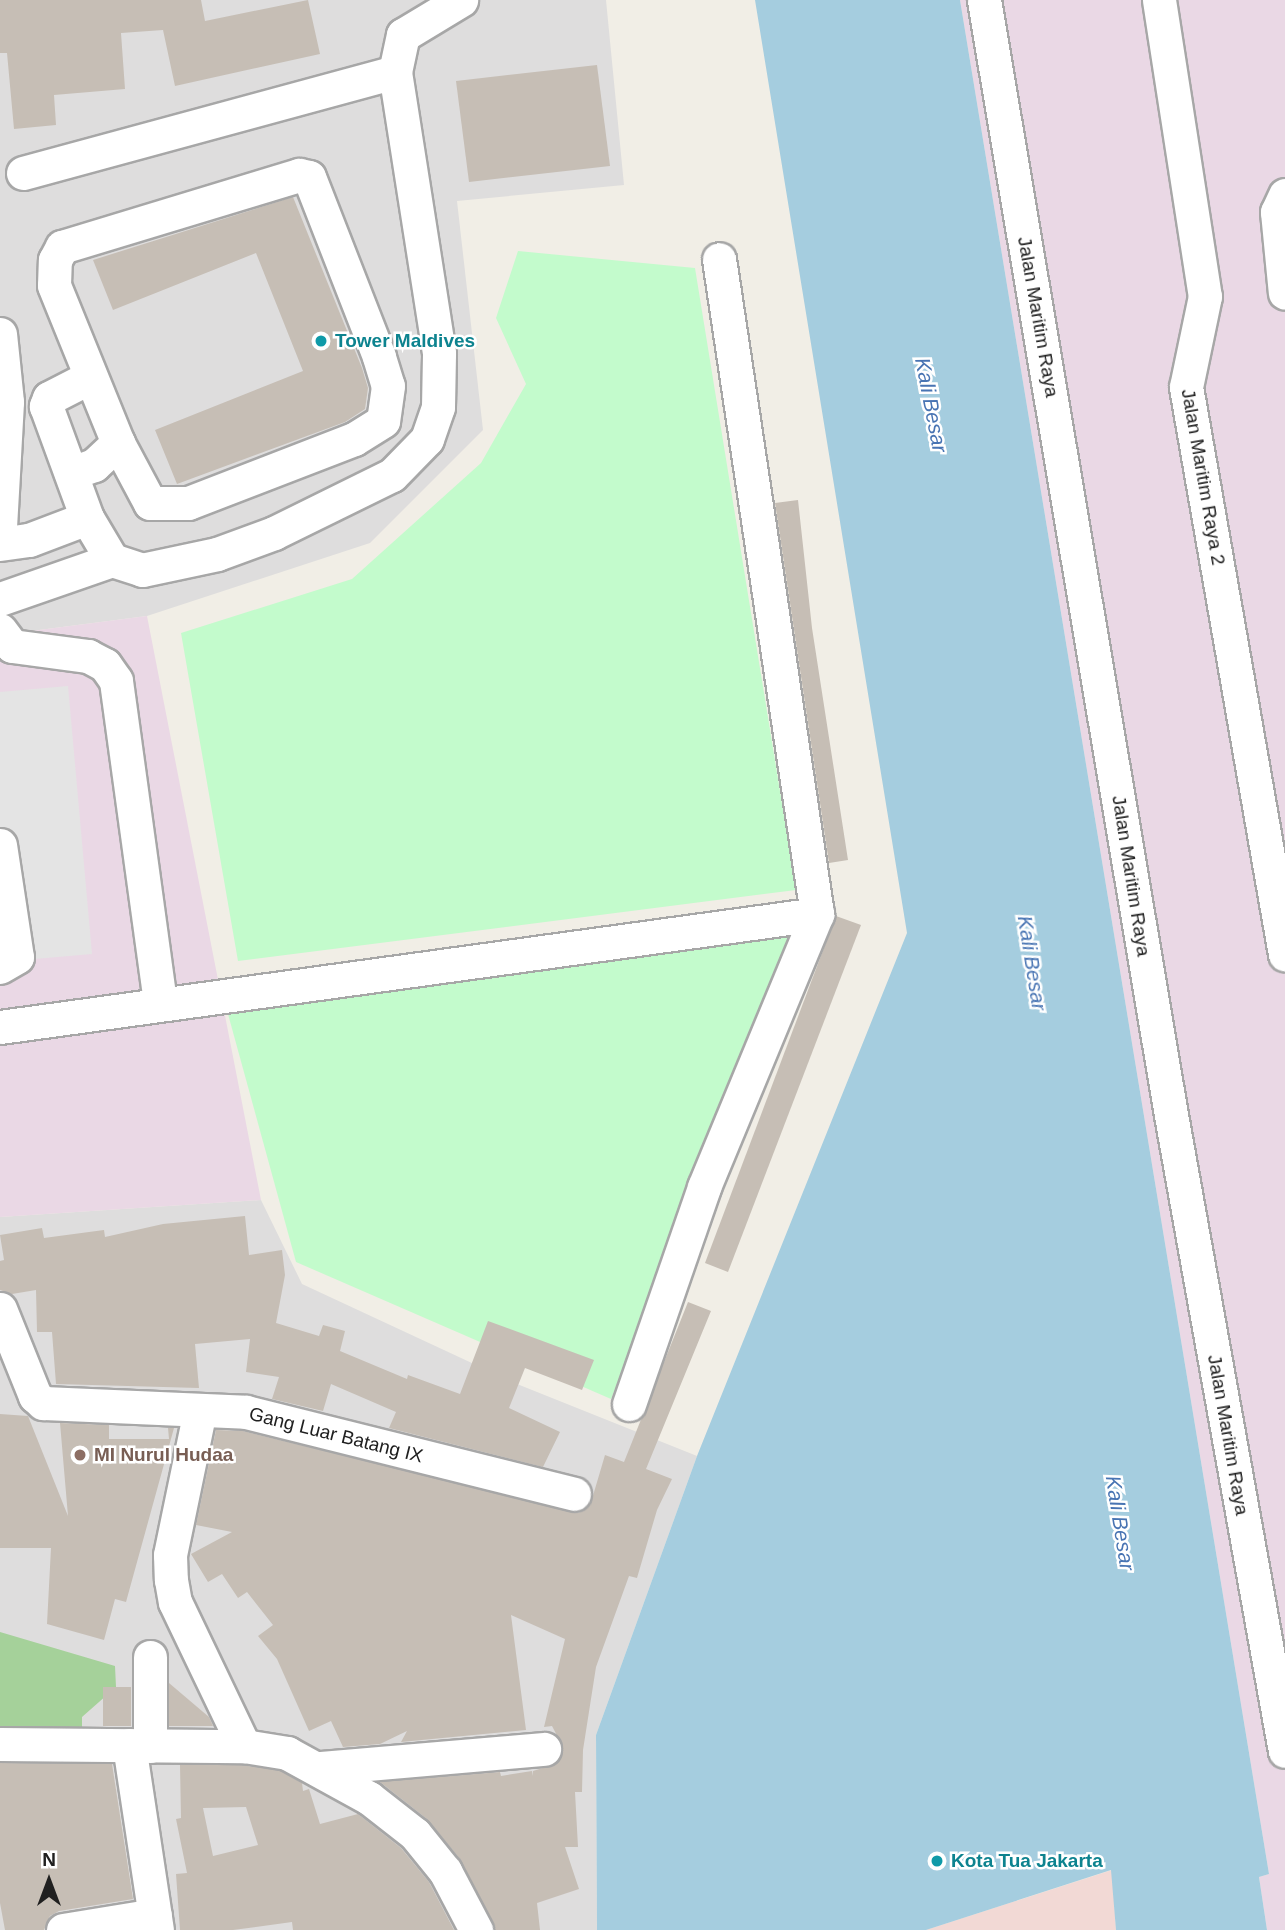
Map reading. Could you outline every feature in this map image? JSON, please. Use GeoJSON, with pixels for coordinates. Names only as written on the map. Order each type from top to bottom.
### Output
{"type":"FeatureCollection","features":[{"type":"Feature","properties":{"kind":"street","name":"Jalan Maritim Raya"},"geometry":{"type":"LineString","coordinates":[[984,0],[1171,1115],[1285,1751]]}},
{"type":"Feature","properties":{"kind":"street","name":"Jalan Maritim Raya 2"},"geometry":{"type":"LineString","coordinates":[[1159,0],[1205,296],[1186,387],[1281,909],[1285,954]]}},
{"type":"Feature","properties":{"kind":"street"},"geometry":{"type":"LineString","coordinates":[[0,598],[112,560],[142,570],[217,554],[274,533],[392,475],[427,439],[438,407],[439,353],[395,72],[403,34],[454,1]]}},
{"type":"Feature","properties":{"kind":"street"},"geometry":{"type":"LineString","coordinates":[[23,173],[395,72]]}},
{"type":"Feature","properties":{"kind":"street"},"geometry":{"type":"LineString","coordinates":[[309,177],[379,356],[388,386],[383,421],[354,439],[188,503],[150,503],[118,443],[54,285],[53,268],[62,247],[284,178],[309,177]]}},
{"type":"Feature","properties":{"kind":"street"},"geometry":{"type":"LineString","coordinates":[[1285,195],[1277,212],[1285,293]]}},
{"type":"Feature","properties":{"kind":"street"},"geometry":{"type":"LineString","coordinates":[[629,1404],[704,1187],[817,914],[719,259]]}},
{"type":"Feature","properties":{"kind":"street"},"geometry":{"type":"LineString","coordinates":[[0,334],[7,402],[0,528]]}},
{"type":"Feature","properties":{"kind":"street"},"geometry":{"type":"LineString","coordinates":[[90,377],[49,398],[46,407],[87,518],[112,560]]}},
{"type":"Feature","properties":{"kind":"street"},"geometry":{"type":"LineString","coordinates":[[71,472],[94,465],[118,443]]}},
{"type":"Feature","properties":{"kind":"street"},"geometry":{"type":"LineString","coordinates":[[0,544],[29,540],[87,518]]}},
{"type":"Feature","properties":{"kind":"street"},"geometry":{"type":"LineString","coordinates":[[0,630],[12,646],[88,656],[105,665],[116,681],[160,1004]]}},
{"type":"Feature","properties":{"kind":"street"},"geometry":{"type":"LineString","coordinates":[[0,845],[17,957],[0,967]]}},
{"type":"Feature","properties":{"kind":"street"},"geometry":{"type":"LineString","coordinates":[[0,1027],[817,914]]}},
{"type":"Feature","properties":{"kind":"street","name":"Gang Luar Batang IX"},"geometry":{"type":"LineString","coordinates":[[0,1309],[35,1396],[43,1403],[246,1412],[574,1494]]}},
{"type":"Feature","properties":{"kind":"street"},"geometry":{"type":"LineString","coordinates":[[200,1410],[170,1556],[175,1602],[244,1746]]}},
{"type":"Feature","properties":{"kind":"street"},"geometry":{"type":"LineString","coordinates":[[63,1930],[156,1923],[140,1746],[150,1657]]}},
{"type":"Feature","properties":{"kind":"street"},"geometry":{"type":"LineString","coordinates":[[0,1744],[244,1746],[278,1750],[321,1768],[415,1834],[445,1871],[476,1930]]}},
{"type":"Feature","properties":{"kind":"street"},"geometry":{"type":"LineString","coordinates":[[321,1768],[544,1749]]}},
{"type":"Feature","properties":{"kind":"shaded area"},"geometry":{"type":"Polygon","coordinates":[[[0,0],[606,0],[624,185],[457,201],[483,430],[370,543],[147,616],[8,634],[0,619],[0,0]]]}},
{"type":"Feature","properties":{"kind":"shaded area"},"geometry":{"type":"Polygon","coordinates":[[[960,0],[1285,0],[1285,1930],[1267,1930],[1259,1877],[1269,1874],[960,0]]]}},
{"type":"Feature","properties":{"kind":"shaded area"},"geometry":{"type":"Polygon","coordinates":[[[147,616],[261,1200],[0,1217],[0,619],[8,634],[147,616]]]}},
{"type":"Feature","properties":{"kind":"shaded area"},"geometry":{"type":"Polygon","coordinates":[[[68,686],[92,954],[0,962],[0,692],[68,686]]]}},
{"type":"Feature","properties":{"kind":"shaded area"},"geometry":{"type":"Polygon","coordinates":[[[261,1200],[302,1284],[517,1384],[697,1456],[596,1735],[597,1930],[0,1930],[0,1217],[261,1200]]]}},
{"type":"Feature","properties":{"kind":"shaded area"},"geometry":{"type":"Polygon","coordinates":[[[1112,1870],[1116,1930],[926,1930],[1112,1870]]]}},
{"type":"Feature","properties":{"kind":"green space"},"geometry":{"type":"Polygon","coordinates":[[[518,251],[695,268],[796,890],[238,961],[181,633],[352,579],[481,463],[526,384],[496,318],[518,251]]]}},
{"type":"Feature","properties":{"kind":"green space"},"geometry":{"type":"Polygon","coordinates":[[[798,929],[611,1399],[296,1262],[228,1014],[798,929]]]}},
{"type":"Feature","properties":{"kind":"green space"},"geometry":{"type":"Polygon","coordinates":[[[0,1632],[115,1666],[116,1687],[82,1717],[82,1735],[0,1735],[0,1632]]]}},
{"type":"Feature","properties":{"kind":"water","name":"Kali Besar"},"geometry":{"type":"Polygon","coordinates":[[[755,0],[960,0],[1269,1874],[1259,1877],[1267,1930],[1116,1930],[1111,1870],[926,1930],[597,1930],[596,1735],[697,1456],[907,933],[755,0]]]}},
{"type":"Feature","properties":{"kind":"building"},"geometry":{"type":"Polygon","coordinates":[[[0,0],[201,0],[205,21],[308,0],[320,54],[175,86],[163,30],[121,33],[125,89],[54,95],[56,125],[14,129],[7,53],[0,53],[0,0]]]}},
{"type":"Feature","properties":{"kind":"building"},"geometry":{"type":"Polygon","coordinates":[[[597,65],[610,166],[469,182],[456,81],[597,65]]]}},
{"type":"Feature","properties":{"kind":"building","name":"Tower Maldives"},"geometry":{"type":"Polygon","coordinates":[[[293,197],[362,368],[368,388],[365,409],[345,422],[177,484],[155,430],[303,371],[256,253],[113,310],[93,260],[293,197]]]}},
{"type":"Feature","properties":{"kind":"building"},"geometry":{"type":"Polygon","coordinates":[[[798,500],[812,628],[848,860],[829,863],[775,503],[798,500]]]}},
{"type":"Feature","properties":{"kind":"building"},"geometry":{"type":"Polygon","coordinates":[[[836,916],[861,925],[728,1272],[705,1263],[836,916]]]}},
{"type":"Feature","properties":{"kind":"building"},"geometry":{"type":"Polygon","coordinates":[[[245,1216],[249,1255],[282,1250],[285,1275],[276,1323],[319,1336],[323,1325],[345,1331],[340,1351],[407,1379],[408,1375],[460,1394],[488,1321],[594,1360],[582,1390],[525,1368],[509,1408],[560,1432],[543,1467],[389,1428],[396,1412],[331,1384],[323,1411],[272,1399],[279,1377],[246,1372],[250,1339],[195,1344],[199,1388],[56,1384],[52,1332],[37,1332],[36,1290],[12,1294],[0,1290],[0,1261],[4,1260],[0,1235],[42,1228],[44,1238],[104,1230],[105,1237],[163,1224],[245,1216]]]}},
{"type":"Feature","properties":{"kind":"building"},"geometry":{"type":"Polygon","coordinates":[[[688,1302],[711,1311],[646,1469],[672,1479],[657,1510],[637,1578],[629,1576],[596,1667],[583,1750],[582,1792],[575,1792],[578,1847],[565,1847],[579,1889],[537,1903],[540,1930],[495,1930],[460,1859],[427,1819],[380,1782],[500,1772],[501,1776],[532,1771],[532,1776],[533,1771],[556,1764],[563,1747],[552,1726],[544,1727],[565,1639],[511,1615],[526,1730],[401,1742],[407,1731],[380,1744],[343,1747],[331,1721],[309,1731],[277,1659],[258,1636],[273,1625],[247,1592],[238,1598],[222,1574],[208,1582],[191,1554],[232,1532],[196,1525],[216,1430],[243,1431],[579,1513],[592,1499],[605,1455],[624,1462],[688,1302]]]}},
{"type":"Feature","properties":{"kind":"building"},"geometry":{"type":"Polygon","coordinates":[[[0,1414],[28,1416],[68,1516],[60,1423],[109,1425],[109,1439],[169,1439],[168,1428],[174,1428],[126,1602],[115,1599],[104,1640],[47,1624],[51,1548],[0,1548],[0,1414]]]}},
{"type":"Feature","properties":{"kind":"building"},"geometry":{"type":"Polygon","coordinates":[[[169,1683],[209,1717],[213,1726],[169,1726],[169,1683]]]}},
{"type":"Feature","properties":{"kind":"building"},"geometry":{"type":"Polygon","coordinates":[[[103,1687],[131,1687],[131,1726],[103,1726],[103,1687]]]}},
{"type":"Feature","properties":{"kind":"building"},"geometry":{"type":"Polygon","coordinates":[[[0,1763],[112,1764],[133,1899],[59,1911],[50,1916],[44,1930],[5,1930],[0,1903],[0,1763]]]}},
{"type":"Feature","properties":{"kind":"building"},"geometry":{"type":"Polygon","coordinates":[[[180,1765],[242,1765],[281,1771],[302,1783],[303,1791],[309,1789],[320,1824],[358,1814],[401,1848],[429,1882],[454,1930],[293,1930],[292,1922],[233,1930],[180,1930],[176,1874],[187,1873],[176,1819],[181,1818],[180,1765]],[[246,1807],[203,1808],[213,1856],[258,1845],[246,1807]]]}},
{"type":"Feature","properties":{"kind":"place","name":"Tower Maldives"},"geometry":{"type":"Point","coordinates":[321,341]}},
{"type":"Feature","properties":{"kind":"place","name":"MI Nurul Hudaa"},"geometry":{"type":"Point","coordinates":[80,1455]}},
{"type":"Feature","properties":{"kind":"place","name":"Kota Tua Jakarta"},"geometry":{"type":"Point","coordinates":[937,1861]}}]}
